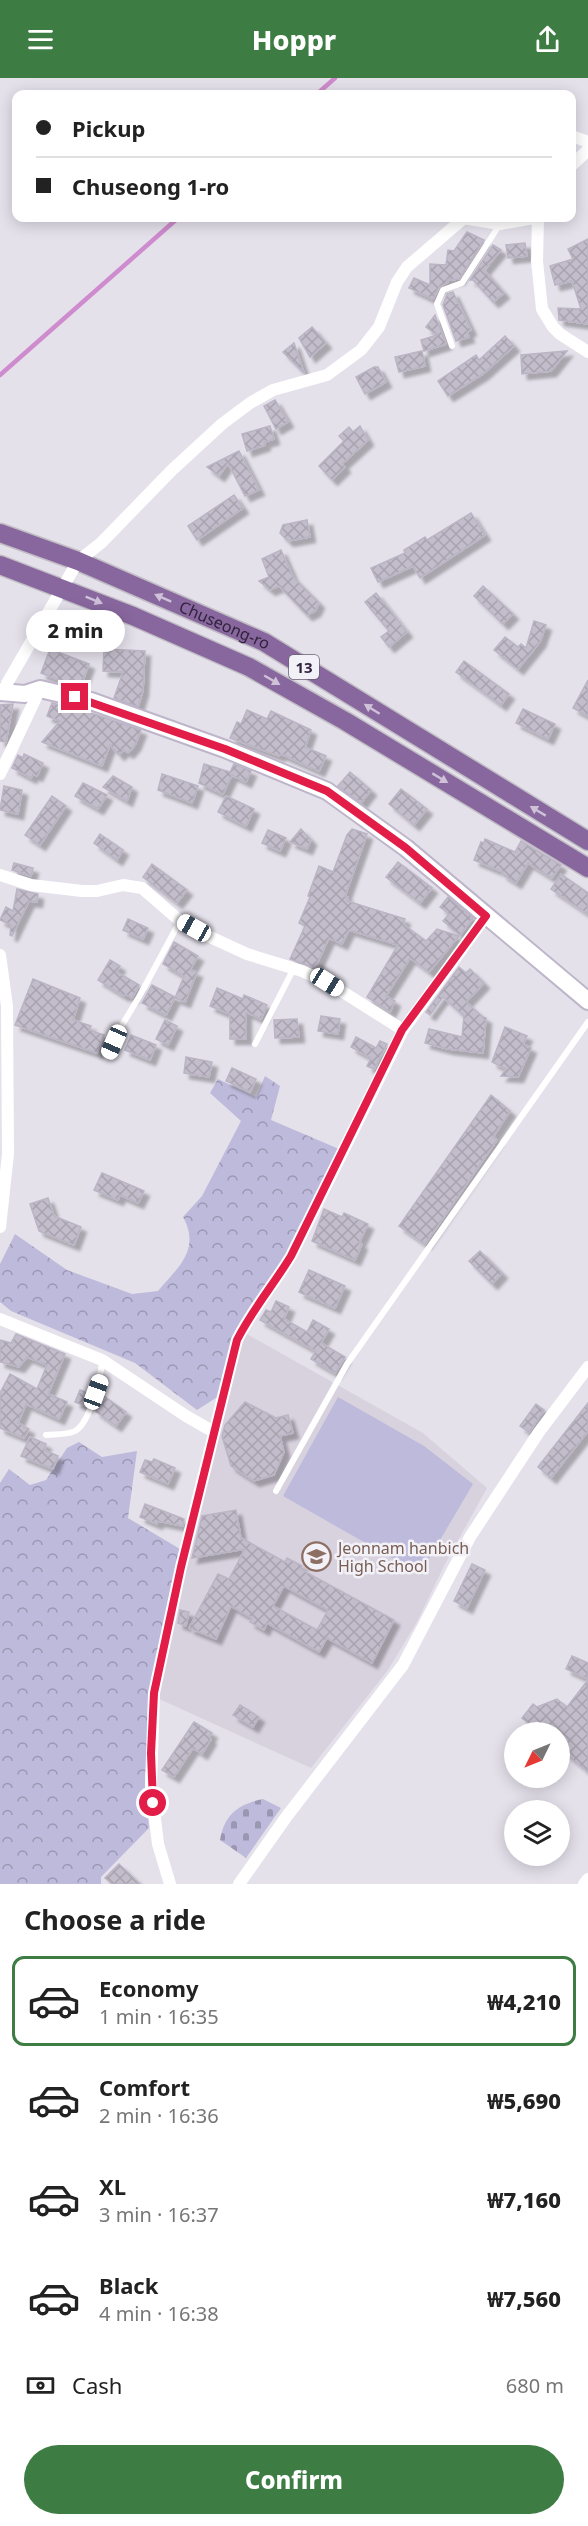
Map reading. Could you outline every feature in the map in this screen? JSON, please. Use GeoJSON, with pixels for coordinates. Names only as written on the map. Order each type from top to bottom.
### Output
{"type":"FeatureCollection","features":[{"type":"Feature","properties":{"kind":"main road","name":"Chuseong-ro"},"geometry":{"type":"LineString","coordinates":[[0,533],[78,561],[264,642],[588,841]]}},
{"type":"Feature","properties":{"kind":"main road","name":"Chuseong-ro"},"geometry":{"type":"LineString","coordinates":[[0,565],[133,615],[249,667],[355,727],[588,868]]}},
{"type":"Feature","properties":{"kind":"street"},"geometry":{"type":"LineString","coordinates":[[576,161],[588,150]]}},
{"type":"Feature","properties":{"kind":"street"},"geometry":{"type":"LineString","coordinates":[[459,222],[408,267],[397,282],[378,327],[361,350],[327,375],[273,390],[250,403],[222,424],[172,470],[101,543],[78,561],[1,692],[25,694],[40,689],[91,701],[225,749],[327,791],[406,848],[588,1001]]}},
{"type":"Feature","properties":{"kind":"street"},"geometry":{"type":"LineString","coordinates":[[488,222],[500,224],[512,222]]}},
{"type":"Feature","properties":{"kind":"street"},"geometry":{"type":"LineString","coordinates":[[536,222],[542,309],[560,334],[588,352]]}},
{"type":"Feature","properties":{"kind":"street"},"geometry":{"type":"LineString","coordinates":[[0,774],[40,689]]}},
{"type":"Feature","properties":{"kind":"street"},"geometry":{"type":"LineString","coordinates":[[0,875],[31,885],[82,891],[131,885],[142,888],[180,921],[247,954],[294,968],[327,982],[402,1030]]}},
{"type":"Feature","properties":{"kind":"street"},"geometry":{"type":"LineString","coordinates":[[170,1884],[158,1844],[151,1785],[154,1693],[181,1567],[237,1340],[247,1320],[272,1288],[291,1256],[402,1030],[486,916]]}},
{"type":"Feature","properties":{"kind":"street"},"geometry":{"type":"LineString","coordinates":[[0,955],[7,1006],[8,1154],[0,1227]]}},
{"type":"Feature","properties":{"kind":"street"},"geometry":{"type":"LineString","coordinates":[[0,1319],[102,1360],[214,1432]]}},
{"type":"Feature","properties":{"kind":"street"},"geometry":{"type":"LineString","coordinates":[[239,1884],[286,1816],[403,1665],[470,1537],[545,1424],[588,1367]]}},
{"type":"Feature","properties":{"kind":"street"},"geometry":{"type":"LineString","coordinates":[[584,1884],[588,1879]]}},
{"type":"Feature","properties":{"kind":"lane"},"geometry":{"type":"LineString","coordinates":[[452,346],[437,304],[443,290],[462,283],[500,224]]}},
{"type":"Feature","properties":{"kind":"lane"},"geometry":{"type":"LineString","coordinates":[[108,1054],[180,921]]}},
{"type":"Feature","properties":{"kind":"lane"},"geometry":{"type":"LineString","coordinates":[[255,1044],[294,968]]}},
{"type":"Feature","properties":{"kind":"lane"},"geometry":{"type":"LineString","coordinates":[[276,1491],[347,1364],[588,1022]]}},
{"type":"Feature","properties":{"kind":"lane"},"geometry":{"type":"LineString","coordinates":[[46,1435],[74,1432],[82,1424],[101,1378],[102,1360]]}},
{"type":"Feature","properties":{"kind":"shaded area","name":"Jeonnam hanbich High School"},"geometry":{"type":"Polygon","coordinates":[[[245,1333],[423,1433],[487,1488],[444,1566],[417,1622],[388,1670],[311,1768],[159,1699],[168,1641],[188,1548],[245,1333]]]}},
{"type":"Feature","properties":{"kind":"green space"},"geometry":{"type":"Polygon","coordinates":[[[265,1076],[280,1086],[271,1120],[339,1149],[289,1251],[243,1319],[219,1396],[197,1410],[135,1363],[11,1311],[0,1302],[0,1264],[15,1234],[67,1270],[132,1294],[158,1291],[179,1266],[188,1249],[190,1239],[183,1217],[202,1196],[241,1121],[210,1093],[218,1079],[256,1097],[265,1076]]]}},
{"type":"Feature","properties":{"kind":"green space"},"geometry":{"type":"Polygon","coordinates":[[[338,1397],[424,1446],[473,1484],[420,1574],[283,1496],[338,1397]]]}},
{"type":"Feature","properties":{"kind":"green space"},"geometry":{"type":"Polygon","coordinates":[[[79,1442],[102,1457],[137,1451],[128,1518],[180,1549],[145,1776],[149,1828],[101,1877],[101,1884],[0,1884],[0,1483],[9,1469],[30,1485],[46,1480],[67,1448],[79,1442]]]}},
{"type":"Feature","properties":{"kind":"green space"},"geometry":{"type":"Polygon","coordinates":[[[263,1799],[281,1808],[246,1858],[220,1840],[222,1831],[229,1817],[239,1808],[263,1799]]]}},
{"type":"Feature","properties":{"kind":"building"},"geometry":{"type":"Polygon","coordinates":[[[467,232],[484,240],[459,279],[447,280],[448,282],[439,287],[433,299],[409,288],[414,278],[430,285],[430,264],[446,265],[448,250],[454,251],[467,232]]]}},
{"type":"Feature","properties":{"kind":"building"},"geometry":{"type":"Polygon","coordinates":[[[588,239],[588,324],[559,320],[558,308],[581,309],[572,281],[555,285],[550,266],[573,259],[568,249],[588,239]]]}},
{"type":"Feature","properties":{"kind":"building"},"geometry":{"type":"Polygon","coordinates":[[[525,243],[527,256],[508,258],[506,245],[525,243]]]}},
{"type":"Feature","properties":{"kind":"building"},"geometry":{"type":"Polygon","coordinates":[[[493,245],[501,250],[484,270],[504,293],[493,302],[473,280],[470,280],[493,245]]]}},
{"type":"Feature","properties":{"kind":"building"},"geometry":{"type":"Polygon","coordinates":[[[453,292],[471,330],[467,332],[469,337],[456,341],[443,305],[447,294],[453,292]]]}},
{"type":"Feature","properties":{"kind":"building"},"geometry":{"type":"Polygon","coordinates":[[[435,315],[446,344],[424,351],[421,340],[437,335],[426,327],[435,315]]]}},
{"type":"Feature","properties":{"kind":"building"},"geometry":{"type":"Polygon","coordinates":[[[312,327],[326,343],[310,357],[299,338],[312,327]]]}},
{"type":"Feature","properties":{"kind":"building"},"geometry":{"type":"Polygon","coordinates":[[[505,336],[514,346],[483,374],[448,396],[438,381],[476,355],[479,360],[505,336]]]}},
{"type":"Feature","properties":{"kind":"building"},"geometry":{"type":"Polygon","coordinates":[[[294,343],[304,373],[283,352],[294,343]]]}},
{"type":"Feature","properties":{"kind":"building"},"geometry":{"type":"Polygon","coordinates":[[[422,351],[425,366],[399,372],[395,357],[422,351]]]}},
{"type":"Feature","properties":{"kind":"building"},"geometry":{"type":"Polygon","coordinates":[[[567,351],[551,371],[522,374],[521,355],[567,351]]]}},
{"type":"Feature","properties":{"kind":"building"},"geometry":{"type":"Polygon","coordinates":[[[378,367],[386,382],[365,394],[356,377],[378,367]]]}},
{"type":"Feature","properties":{"kind":"building"},"geometry":{"type":"Polygon","coordinates":[[[275,400],[288,422],[276,429],[264,406],[275,400]]]}},
{"type":"Feature","properties":{"kind":"building"},"geometry":{"type":"Polygon","coordinates":[[[270,426],[274,439],[264,442],[265,445],[247,451],[242,434],[270,426]]]}},
{"type":"Feature","properties":{"kind":"building"},"geometry":{"type":"Polygon","coordinates":[[[360,426],[368,440],[342,464],[345,467],[332,480],[319,466],[344,441],[339,436],[349,427],[353,432],[360,426]]]}},
{"type":"Feature","properties":{"kind":"building"},"geometry":{"type":"Polygon","coordinates":[[[239,451],[259,490],[245,496],[228,463],[219,476],[207,467],[239,451]]]}},
{"type":"Feature","properties":{"kind":"building"},"geometry":{"type":"Polygon","coordinates":[[[234,495],[243,508],[197,540],[188,526],[234,495]]]}},
{"type":"Feature","properties":{"kind":"building"},"geometry":{"type":"Polygon","coordinates":[[[471,513],[485,535],[420,578],[413,566],[378,582],[371,568],[405,553],[404,550],[425,537],[427,540],[471,513]]]}},
{"type":"Feature","properties":{"kind":"building"},"geometry":{"type":"Polygon","coordinates":[[[307,520],[310,537],[288,541],[280,533],[283,525],[307,520]]]}},
{"type":"Feature","properties":{"kind":"building"},"geometry":{"type":"Polygon","coordinates":[[[281,550],[293,577],[319,603],[315,611],[307,615],[279,586],[270,590],[259,581],[269,577],[262,559],[281,550]]]}},
{"type":"Feature","properties":{"kind":"building"},"geometry":{"type":"Polygon","coordinates":[[[483,586],[513,614],[503,624],[474,596],[483,586]]]}},
{"type":"Feature","properties":{"kind":"building"},"geometry":{"type":"Polygon","coordinates":[[[376,593],[407,632],[389,647],[381,637],[389,631],[365,602],[376,593]]]}},
{"type":"Feature","properties":{"kind":"building"},"geometry":{"type":"Polygon","coordinates":[[[534,621],[546,625],[540,642],[518,669],[494,650],[505,637],[518,647],[521,644],[526,648],[534,621]]]}},
{"type":"Feature","properties":{"kind":"building"},"geometry":{"type":"Polygon","coordinates":[[[50,649],[89,664],[80,688],[41,673],[50,649]]]}},
{"type":"Feature","properties":{"kind":"building"},"geometry":{"type":"Polygon","coordinates":[[[104,649],[145,651],[143,690],[138,707],[114,698],[123,672],[103,671],[104,649]]]}},
{"type":"Feature","properties":{"kind":"building"},"geometry":{"type":"Polygon","coordinates":[[[464,661],[509,694],[501,705],[456,672],[464,661]]]}},
{"type":"Feature","properties":{"kind":"building"},"geometry":{"type":"Polygon","coordinates":[[[588,680],[588,716],[573,708],[588,680]]]}},
{"type":"Feature","properties":{"kind":"building"},"geometry":{"type":"Polygon","coordinates":[[[52,703],[141,730],[135,745],[128,753],[124,750],[119,755],[110,745],[102,766],[42,742],[60,721],[47,716],[52,703]]]}},
{"type":"Feature","properties":{"kind":"building"},"geometry":{"type":"Polygon","coordinates":[[[13,704],[6,742],[0,741],[0,705],[13,704]]]}},
{"type":"Feature","properties":{"kind":"building"},"geometry":{"type":"Polygon","coordinates":[[[523,709],[555,724],[548,739],[516,723],[523,709]]]}},
{"type":"Feature","properties":{"kind":"building"},"geometry":{"type":"Polygon","coordinates":[[[247,710],[267,719],[271,711],[311,730],[305,747],[326,756],[319,771],[281,754],[279,756],[230,738],[237,722],[241,724],[247,710]]]}},
{"type":"Feature","properties":{"kind":"building"},"geometry":{"type":"Polygon","coordinates":[[[24,754],[43,763],[37,776],[33,774],[31,778],[12,768],[18,755],[23,758],[24,754]]]}},
{"type":"Feature","properties":{"kind":"building"},"geometry":{"type":"Polygon","coordinates":[[[204,764],[230,772],[234,764],[251,771],[246,782],[232,775],[223,794],[199,783],[204,764]]]}},
{"type":"Feature","properties":{"kind":"building"},"geometry":{"type":"Polygon","coordinates":[[[350,772],[371,790],[361,803],[338,786],[350,772]]]}},
{"type":"Feature","properties":{"kind":"building"},"geometry":{"type":"Polygon","coordinates":[[[162,774],[198,786],[192,803],[158,790],[162,774]]]}},
{"type":"Feature","properties":{"kind":"building"},"geometry":{"type":"Polygon","coordinates":[[[113,776],[132,787],[127,801],[103,787],[113,776]]]}},
{"type":"Feature","properties":{"kind":"building"},"geometry":{"type":"Polygon","coordinates":[[[83,783],[107,795],[98,809],[75,796],[83,783]]]}},
{"type":"Feature","properties":{"kind":"building"},"geometry":{"type":"Polygon","coordinates":[[[4,786],[22,790],[18,814],[0,810],[4,786]]]}},
{"type":"Feature","properties":{"kind":"building"},"geometry":{"type":"Polygon","coordinates":[[[401,789],[427,809],[414,825],[389,804],[401,789]]]}},
{"type":"Feature","properties":{"kind":"building"},"geometry":{"type":"Polygon","coordinates":[[[52,796],[66,806],[40,845],[25,835],[52,796]]]}},
{"type":"Feature","properties":{"kind":"building"},"geometry":{"type":"Polygon","coordinates":[[[226,796],[254,809],[246,826],[218,812],[226,796]]]}},
{"type":"Feature","properties":{"kind":"building"},"geometry":{"type":"Polygon","coordinates":[[[301,829],[311,840],[307,849],[290,842],[301,829]]]}},
{"type":"Feature","properties":{"kind":"building"},"geometry":{"type":"Polygon","coordinates":[[[352,829],[367,834],[345,896],[348,897],[347,901],[405,919],[403,924],[426,941],[437,929],[459,936],[429,972],[410,958],[386,996],[395,1001],[390,1012],[367,997],[398,945],[349,930],[342,944],[329,938],[315,968],[290,959],[305,926],[299,923],[319,866],[333,872],[347,835],[352,829]]]}},
{"type":"Feature","properties":{"kind":"building"},"geometry":{"type":"Polygon","coordinates":[[[268,830],[286,838],[280,851],[262,843],[268,830]]]}},
{"type":"Feature","properties":{"kind":"building"},"geometry":{"type":"Polygon","coordinates":[[[100,834],[123,850],[117,860],[94,843],[100,834]]]}},
{"type":"Feature","properties":{"kind":"building"},"geometry":{"type":"Polygon","coordinates":[[[485,839],[515,852],[521,841],[561,865],[552,878],[528,863],[516,883],[502,874],[503,872],[474,860],[481,842],[484,843],[485,839]]]}},
{"type":"Feature","properties":{"kind":"building"},"geometry":{"type":"Polygon","coordinates":[[[398,862],[432,888],[420,903],[386,877],[398,862]]]}},
{"type":"Feature","properties":{"kind":"building"},"geometry":{"type":"Polygon","coordinates":[[[14,863],[33,868],[31,876],[12,870],[14,863]]]}},
{"type":"Feature","properties":{"kind":"building"},"geometry":{"type":"Polygon","coordinates":[[[152,864],[187,890],[177,903],[143,877],[152,864]]]}},
{"type":"Feature","properties":{"kind":"building"},"geometry":{"type":"Polygon","coordinates":[[[561,874],[588,893],[588,914],[551,889],[561,874]]]}},
{"type":"Feature","properties":{"kind":"building"},"geometry":{"type":"Polygon","coordinates":[[[17,889],[38,894],[37,902],[29,901],[12,936],[10,935],[11,925],[0,920],[6,907],[13,911],[17,889]]]}},
{"type":"Feature","properties":{"kind":"building"},"geometry":{"type":"Polygon","coordinates":[[[448,897],[473,918],[460,935],[443,921],[449,914],[440,907],[448,897]]]}},
{"type":"Feature","properties":{"kind":"building"},"geometry":{"type":"Polygon","coordinates":[[[128,919],[148,928],[143,939],[123,930],[128,919]]]}},
{"type":"Feature","properties":{"kind":"building"},"geometry":{"type":"Polygon","coordinates":[[[174,942],[198,956],[190,970],[197,972],[185,1002],[175,998],[184,976],[163,964],[174,942]]]}},
{"type":"Feature","properties":{"kind":"building"},"geometry":{"type":"Polygon","coordinates":[[[110,960],[120,966],[117,972],[139,985],[132,998],[125,994],[124,996],[98,980],[110,960]]]}},
{"type":"Feature","properties":{"kind":"building"},"geometry":{"type":"Polygon","coordinates":[[[459,967],[466,973],[470,969],[484,983],[466,1002],[486,1018],[483,1053],[448,1049],[425,1043],[429,1029],[462,1037],[464,1016],[443,997],[430,1015],[426,1012],[459,967]]]}},
{"type":"Feature","properties":{"kind":"building"},"geometry":{"type":"Polygon","coordinates":[[[33,979],[80,998],[73,1020],[91,1026],[89,1030],[104,1035],[97,1053],[15,1025],[33,979]]]}},
{"type":"Feature","properties":{"kind":"building"},"geometry":{"type":"Polygon","coordinates":[[[152,985],[175,997],[166,1015],[142,1003],[152,985]]]}},
{"type":"Feature","properties":{"kind":"building"},"geometry":{"type":"Polygon","coordinates":[[[217,988],[243,999],[244,995],[267,1005],[261,1019],[246,1012],[246,1039],[230,1039],[230,1014],[210,1006],[217,988]]]}},
{"type":"Feature","properties":{"kind":"building"},"geometry":{"type":"Polygon","coordinates":[[[321,1016],[340,1019],[338,1034],[318,1031],[321,1016]]]}},
{"type":"Feature","properties":{"kind":"building"},"geometry":{"type":"Polygon","coordinates":[[[297,1019],[299,1037],[275,1038],[274,1020],[297,1019]]]}},
{"type":"Feature","properties":{"kind":"building"},"geometry":{"type":"Polygon","coordinates":[[[165,1020],[177,1026],[168,1045],[156,1039],[165,1020]]]}},
{"type":"Feature","properties":{"kind":"building"},"geometry":{"type":"Polygon","coordinates":[[[505,1027],[527,1036],[523,1044],[531,1048],[518,1077],[501,1076],[506,1069],[492,1062],[505,1027]]]}},
{"type":"Feature","properties":{"kind":"building"},"geometry":{"type":"Polygon","coordinates":[[[131,1035],[156,1045],[150,1060],[125,1050],[131,1035]]]}},
{"type":"Feature","properties":{"kind":"building"},"geometry":{"type":"Polygon","coordinates":[[[356,1037],[376,1048],[380,1041],[387,1044],[374,1069],[367,1066],[371,1058],[351,1047],[356,1037]]]}},
{"type":"Feature","properties":{"kind":"building"},"geometry":{"type":"Polygon","coordinates":[[[186,1057],[212,1062],[209,1077],[184,1073],[186,1057]]]}},
{"type":"Feature","properties":{"kind":"building"},"geometry":{"type":"Polygon","coordinates":[[[232,1068],[256,1079],[250,1092],[226,1081],[232,1068]]]}},
{"type":"Feature","properties":{"kind":"building"},"geometry":{"type":"Polygon","coordinates":[[[491,1095],[510,1111],[493,1137],[497,1140],[425,1244],[399,1226],[491,1095]]]}},
{"type":"Feature","properties":{"kind":"building"},"geometry":{"type":"Polygon","coordinates":[[[102,1173],[144,1191],[138,1203],[120,1195],[118,1200],[94,1190],[102,1173]]]}},
{"type":"Feature","properties":{"kind":"building"},"geometry":{"type":"Polygon","coordinates":[[[48,1198],[54,1216],[81,1227],[74,1245],[39,1231],[30,1204],[48,1198]]]}},
{"type":"Feature","properties":{"kind":"building"},"geometry":{"type":"Polygon","coordinates":[[[324,1209],[342,1217],[344,1213],[368,1224],[359,1243],[362,1244],[355,1260],[312,1241],[324,1209]]]}},
{"type":"Feature","properties":{"kind":"building"},"geometry":{"type":"Polygon","coordinates":[[[480,1251],[502,1273],[492,1284],[469,1261],[480,1251]]]}},
{"type":"Feature","properties":{"kind":"building"},"geometry":{"type":"Polygon","coordinates":[[[309,1270],[345,1286],[335,1308],[299,1292],[309,1270]]]}},
{"type":"Feature","properties":{"kind":"building"},"geometry":{"type":"Polygon","coordinates":[[[276,1301],[289,1307],[284,1319],[307,1332],[313,1320],[329,1329],[321,1343],[345,1357],[335,1373],[311,1359],[316,1351],[260,1320],[266,1310],[271,1312],[276,1301]]]}},
{"type":"Feature","properties":{"kind":"building"},"geometry":{"type":"Polygon","coordinates":[[[16,1334],[65,1354],[48,1394],[67,1402],[59,1419],[26,1404],[18,1423],[29,1429],[24,1438],[0,1428],[0,1393],[10,1374],[37,1389],[47,1365],[27,1357],[19,1367],[0,1362],[0,1340],[11,1343],[16,1334]]]}},
{"type":"Feature","properties":{"kind":"building"},"geometry":{"type":"Polygon","coordinates":[[[80,1390],[90,1394],[86,1406],[75,1402],[80,1390]]]}},
{"type":"Feature","properties":{"kind":"building"},"geometry":{"type":"Polygon","coordinates":[[[104,1396],[126,1412],[116,1426],[95,1411],[100,1398],[104,1396]]]}},
{"type":"Feature","properties":{"kind":"building"},"geometry":{"type":"Polygon","coordinates":[[[245,1402],[276,1418],[288,1415],[293,1433],[280,1436],[284,1452],[274,1475],[254,1481],[231,1466],[222,1436],[225,1425],[245,1402]]]}},
{"type":"Feature","properties":{"kind":"building"},"geometry":{"type":"Polygon","coordinates":[[[588,1403],[588,1431],[551,1478],[538,1467],[588,1403]]]}},
{"type":"Feature","properties":{"kind":"building"},"geometry":{"type":"Polygon","coordinates":[[[536,1404],[544,1410],[529,1432],[520,1426],[536,1404]]]}},
{"type":"Feature","properties":{"kind":"building"},"geometry":{"type":"Polygon","coordinates":[[[30,1437],[46,1444],[44,1450],[58,1456],[53,1469],[21,1456],[30,1437]]]}},
{"type":"Feature","properties":{"kind":"building"},"geometry":{"type":"Polygon","coordinates":[[[154,1459],[175,1468],[168,1484],[140,1472],[145,1460],[152,1462],[154,1459]]]}},
{"type":"Feature","properties":{"kind":"building"},"geometry":{"type":"Polygon","coordinates":[[[145,1504],[184,1519],[183,1526],[158,1521],[157,1524],[140,1517],[145,1504]]]}},
{"type":"Feature","properties":{"kind":"building"},"geometry":{"type":"Polygon","coordinates":[[[236,1510],[241,1538],[285,1562],[287,1558],[302,1566],[300,1569],[394,1620],[372,1663],[327,1638],[319,1652],[267,1623],[264,1630],[250,1622],[252,1618],[231,1606],[216,1639],[189,1628],[218,1574],[229,1579],[245,1549],[192,1558],[202,1516],[236,1510]],[[284,1586],[273,1606],[317,1630],[328,1610],[284,1586]]]}},
{"type":"Feature","properties":{"kind":"building"},"geometry":{"type":"Polygon","coordinates":[[[472,1564],[485,1570],[467,1608],[454,1601],[472,1564]]]}},
{"type":"Feature","properties":{"kind":"building"},"geometry":{"type":"Polygon","coordinates":[[[180,1610],[189,1612],[186,1626],[178,1623],[180,1610]]]}},
{"type":"Feature","properties":{"kind":"building"},"geometry":{"type":"Polygon","coordinates":[[[572,1656],[588,1663],[588,1679],[566,1669],[572,1656]]]}},
{"type":"Feature","properties":{"kind":"building"},"geometry":{"type":"Polygon","coordinates":[[[588,1680],[588,1772],[570,1757],[570,1722],[527,1722],[522,1718],[533,1704],[537,1707],[557,1699],[567,1707],[588,1680]]]}},
{"type":"Feature","properties":{"kind":"building"},"geometry":{"type":"Polygon","coordinates":[[[240,1705],[259,1717],[253,1727],[233,1715],[240,1705]]]}},
{"type":"Feature","properties":{"kind":"building"},"geometry":{"type":"Polygon","coordinates":[[[194,1722],[212,1733],[209,1737],[211,1739],[202,1754],[193,1748],[174,1777],[162,1770],[194,1722]]]}},
{"type":"Feature","properties":{"kind":"building"},"geometry":{"type":"Polygon","coordinates":[[[119,1864],[140,1884],[112,1884],[105,1878],[119,1864]]]}},
{"type":"Feature","properties":{"kind":"waterway"},"geometry":{"type":"LineString","coordinates":[[322,90],[335,78]]}},
{"type":"Feature","properties":{"kind":"waterway"},"geometry":{"type":"LineString","coordinates":[[0,375],[173,222]]}},
{"type":"Feature","properties":{"kind":"place","name":"Jeonnam hanbich High School"},"geometry":{"type":"Point","coordinates":[317,1557]}},
{"type":"Feature","properties":{"kind":"route"},"geometry":{"type":"LineString","coordinates":[[75,697],[225,749],[327,791],[406,848],[486,916],[402,1030],[291,1256],[272,1288],[247,1320],[237,1340],[181,1567],[154,1693],[151,1753],[153,1803]]}}]}
